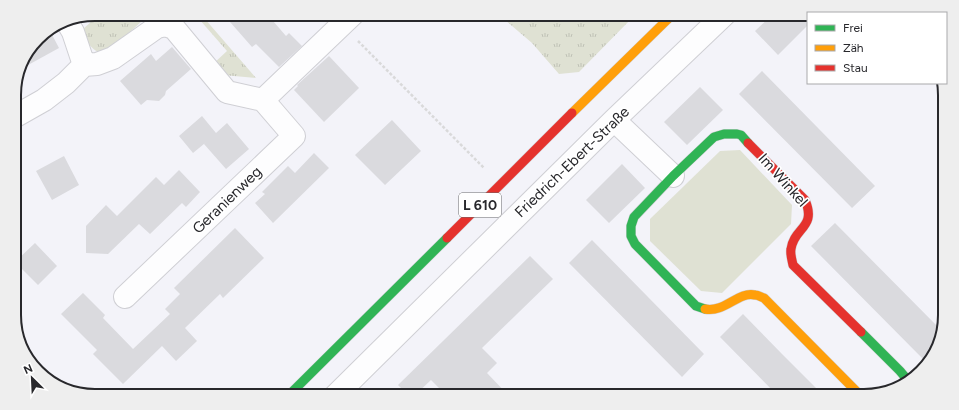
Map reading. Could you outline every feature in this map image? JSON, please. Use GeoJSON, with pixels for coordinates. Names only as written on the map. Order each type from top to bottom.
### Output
{"type":"FeatureCollection","features":[{"type":"Feature","properties":{"kind":"street"},"geometry":{"type":"LineString","coordinates":[[21,113],[44,100],[66,83],[84,64],[97,64],[113,58],[157,26],[166,22],[227,92],[263,100],[347,21]]}},
{"type":"Feature","properties":{"kind":"street","name":"L 610"},"geometry":{"type":"LineString","coordinates":[[295,389],[666,21]]}},
{"type":"Feature","properties":{"kind":"street","name":"Friedrich-Ebert-Straße"},"geometry":{"type":"LineString","coordinates":[[342,389],[614,120],[718,21]]}},
{"type":"Feature","properties":{"kind":"street"},"geometry":{"type":"LineString","coordinates":[[69,26],[84,64]]}},
{"type":"Feature","properties":{"kind":"street","name":"Geranienweg"},"geometry":{"type":"LineString","coordinates":[[125,297],[294,136],[263,100]]}},
{"type":"Feature","properties":{"kind":"street"},"geometry":{"type":"LineString","coordinates":[[614,120],[672,176]]}},
{"type":"Feature","properties":{"kind":"street","name":"Im Winkel"},"geometry":{"type":"LineString","coordinates":[[854,389],[764,298],[752,294],[744,294],[723,308],[704,310],[696,306],[635,244],[631,236],[631,226],[634,217],[672,176],[714,137],[722,133],[730,132],[741,135],[805,200],[810,208],[808,221],[794,239],[791,247],[790,254],[794,265],[905,377]]}},
{"type":"Feature","properties":{"kind":"path"},"geometry":{"type":"LineString","coordinates":[[349,21],[485,169]]}},
{"type":"Feature","properties":{"kind":"green space"},"geometry":{"type":"Polygon","coordinates":[[[92,21],[142,21],[109,51],[100,53],[88,43],[84,36],[83,29],[92,21]]]}},
{"type":"Feature","properties":{"kind":"green space"},"geometry":{"type":"Polygon","coordinates":[[[201,21],[207,21],[256,78],[223,75],[213,64],[227,51],[201,21]]]}},
{"type":"Feature","properties":{"kind":"green space"},"geometry":{"type":"Polygon","coordinates":[[[506,21],[629,21],[579,72],[559,74],[532,43],[506,21]]]}},
{"type":"Feature","properties":{"kind":"green space"},"geometry":{"type":"Polygon","coordinates":[[[740,150],[792,205],[791,224],[722,293],[701,291],[650,241],[650,219],[720,151],[740,150]]]}},
{"type":"Feature","properties":{"kind":"building"},"geometry":{"type":"Polygon","coordinates":[[[229,21],[273,21],[286,36],[289,33],[302,46],[279,67],[256,44],[252,47],[229,21]]]}},
{"type":"Feature","properties":{"kind":"building"},"geometry":{"type":"Polygon","coordinates":[[[766,21],[807,21],[807,26],[778,55],[755,31],[766,21]]]}},
{"type":"Feature","properties":{"kind":"building"},"geometry":{"type":"Polygon","coordinates":[[[52,35],[59,48],[27,65],[39,46],[52,35]]]}},
{"type":"Feature","properties":{"kind":"building"},"geometry":{"type":"Polygon","coordinates":[[[172,47],[191,69],[166,91],[165,95],[159,101],[147,100],[141,105],[120,81],[151,54],[156,61],[172,47]]]}},
{"type":"Feature","properties":{"kind":"building"},"geometry":{"type":"Polygon","coordinates":[[[329,56],[359,88],[324,122],[294,90],[298,86],[297,85],[329,56]]]}},
{"type":"Feature","properties":{"kind":"building"},"geometry":{"type":"Polygon","coordinates":[[[762,71],[875,186],[852,208],[739,94],[762,71]]]}},
{"type":"Feature","properties":{"kind":"building"},"geometry":{"type":"Polygon","coordinates":[[[700,87],[723,110],[687,145],[664,122],[700,87]]]}},
{"type":"Feature","properties":{"kind":"building"},"geometry":{"type":"Polygon","coordinates":[[[202,116],[216,133],[227,123],[249,149],[226,169],[204,144],[210,139],[193,153],[179,136],[202,116]]]}},
{"type":"Feature","properties":{"kind":"building"},"geometry":{"type":"Polygon","coordinates":[[[392,120],[421,151],[385,185],[355,155],[392,120]]]}},
{"type":"Feature","properties":{"kind":"building"},"geometry":{"type":"Polygon","coordinates":[[[314,153],[329,168],[273,223],[255,203],[265,194],[262,192],[288,166],[295,173],[314,153]]]}},
{"type":"Feature","properties":{"kind":"building"},"geometry":{"type":"Polygon","coordinates":[[[64,156],[79,185],[52,200],[36,171],[64,156]]]}},
{"type":"Feature","properties":{"kind":"building"},"geometry":{"type":"Polygon","coordinates":[[[622,164],[645,188],[609,223],[586,200],[622,164]]]}},
{"type":"Feature","properties":{"kind":"building"},"geometry":{"type":"Polygon","coordinates":[[[179,170],[200,192],[186,207],[182,203],[150,234],[139,224],[108,254],[86,253],[86,226],[106,205],[117,216],[156,177],[164,185],[179,170]]]}},
{"type":"Feature","properties":{"kind":"building"},"geometry":{"type":"Polygon","coordinates":[[[835,223],[937,326],[932,344],[923,359],[811,246],[835,223]]]}},
{"type":"Feature","properties":{"kind":"building"},"geometry":{"type":"Polygon","coordinates":[[[235,228],[264,258],[223,298],[220,294],[185,328],[197,341],[176,361],[162,346],[123,384],[93,354],[97,350],[61,314],[83,293],[105,315],[103,318],[133,349],[170,314],[165,309],[180,294],[174,288],[235,228]]]}},
{"type":"Feature","properties":{"kind":"building"},"geometry":{"type":"Polygon","coordinates":[[[592,240],[704,354],[682,377],[569,263],[592,240]]]}},
{"type":"Feature","properties":{"kind":"building"},"geometry":{"type":"Polygon","coordinates":[[[35,243],[57,266],[38,285],[21,268],[21,256],[35,243]]]}},
{"type":"Feature","properties":{"kind":"building"},"geometry":{"type":"Polygon","coordinates":[[[530,256],[553,279],[482,348],[497,363],[487,373],[502,389],[440,389],[431,380],[421,389],[402,389],[398,385],[530,256]]]}},
{"type":"Feature","properties":{"kind":"building"},"geometry":{"type":"Polygon","coordinates":[[[743,314],[817,389],[771,389],[720,337],[743,314]]]}},
{"type":"Feature","properties":{"kind":"traffic: fast"},"geometry":{"type":"LineString","coordinates":[[705,309],[696,306],[635,244],[631,236],[631,226],[634,217],[673,176],[714,137],[724,134],[737,134],[741,135],[748,143]]}},
{"type":"Feature","properties":{"kind":"traffic: fast"},"geometry":{"type":"LineString","coordinates":[[295,389],[447,238]]}},
{"type":"Feature","properties":{"kind":"traffic: fast"},"geometry":{"type":"LineString","coordinates":[[861,332],[905,377]]}},
{"type":"Feature","properties":{"kind":"traffic: slow"},"geometry":{"type":"LineString","coordinates":[[572,113],[666,21]]}},
{"type":"Feature","properties":{"kind":"traffic: slow"},"geometry":{"type":"LineString","coordinates":[[705,309],[719,308],[743,296],[757,295],[764,298],[854,389]]}},
{"type":"Feature","properties":{"kind":"traffic: jam"},"geometry":{"type":"LineString","coordinates":[[447,238],[572,113]]}},
{"type":"Feature","properties":{"kind":"traffic: jam"},"geometry":{"type":"LineString","coordinates":[[748,143],[805,200],[808,209],[807,222],[793,242],[791,249],[793,265],[861,332]]}}]}
